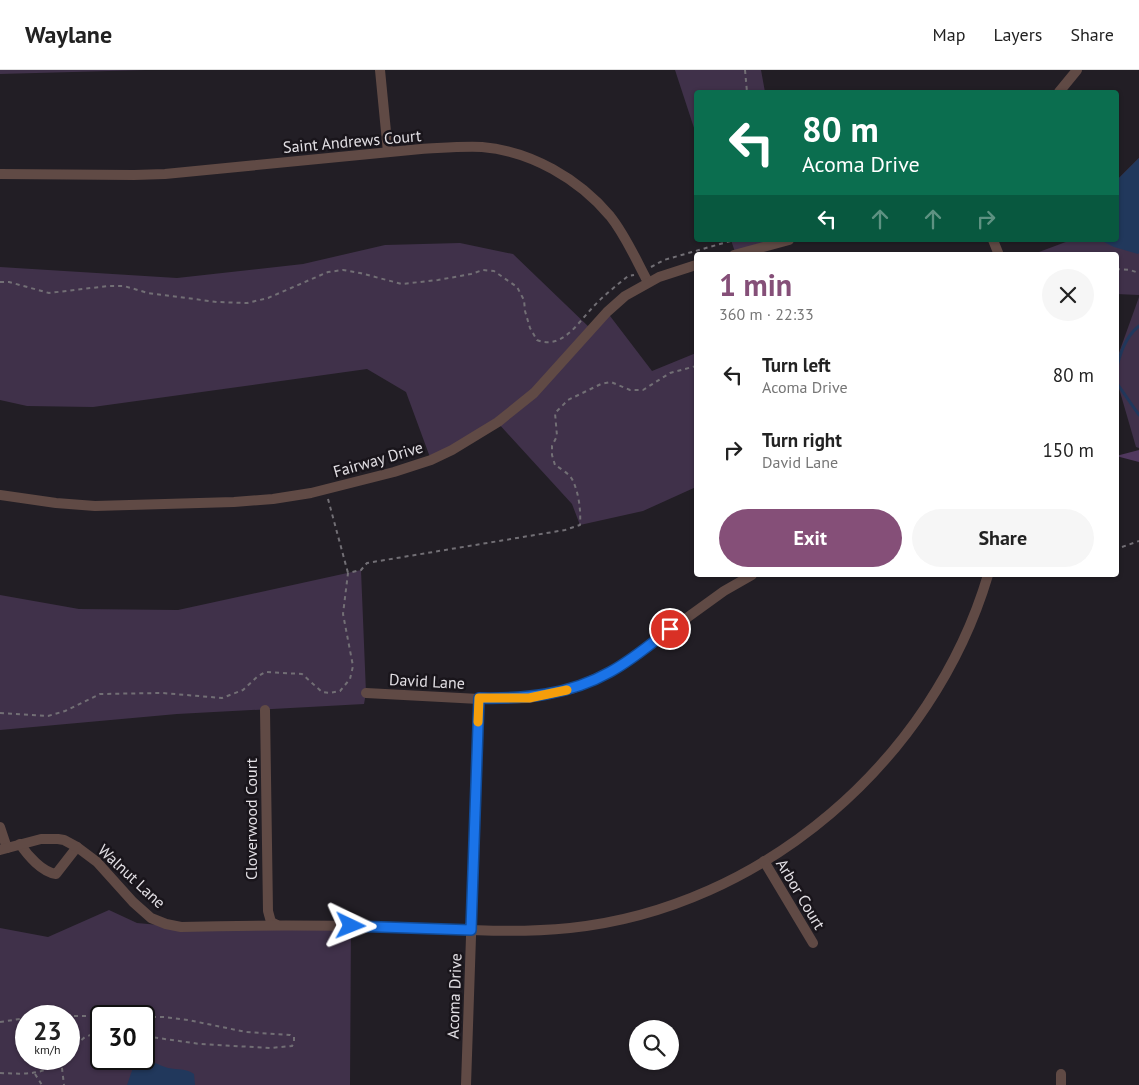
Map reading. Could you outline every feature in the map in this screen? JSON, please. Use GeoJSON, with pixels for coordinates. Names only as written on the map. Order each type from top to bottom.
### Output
{"type":"FeatureCollection","features":[{"type":"Feature","properties":{"kind":"street"},"geometry":{"type":"LineString","coordinates":[[380,70],[388,152]]}},
{"type":"Feature","properties":{"kind":"street"},"geometry":{"type":"LineString","coordinates":[[1061,90],[1077,70]]}},
{"type":"Feature","properties":{"kind":"street","name":"Saint Andrews Court"},"geometry":{"type":"LineString","coordinates":[[0,174],[157,174],[460,146],[484,147],[507,151],[543,164],[583,189],[610,217],[623,236],[648,282]]}},
{"type":"Feature","properties":{"kind":"street"},"geometry":{"type":"LineString","coordinates":[[745,252],[782,242]]}},
{"type":"Feature","properties":{"kind":"street","name":"Fairway Drive"},"geometry":{"type":"LineString","coordinates":[[0,495],[56,503],[95,506],[234,502],[273,499],[325,489],[394,472],[452,450],[498,422],[534,393],[607,312],[625,296],[648,282],[674,271],[694,266]]}},
{"type":"Feature","properties":{"kind":"street","name":"David Lane"},"geometry":{"type":"LineString","coordinates":[[366,693],[479,698],[529,698],[544,696],[589,682],[623,664],[724,591],[748,577]]}},
{"type":"Feature","properties":{"kind":"street","name":"Walnut Lane"},"geometry":{"type":"LineString","coordinates":[[3,849],[41,839],[58,839],[77,847],[97,862],[133,902],[151,918],[181,927],[277,925],[531,930],[570,928],[624,918],[653,910],[690,897],[748,871],[794,842],[825,819],[870,777],[897,747],[936,690],[959,648],[975,613],[987,577]]}},
{"type":"Feature","properties":{"kind":"street","name":"Acoma Drive"},"geometry":{"type":"LineString","coordinates":[[466,1085],[479,698]]}},
{"type":"Feature","properties":{"kind":"street","name":"Cloverwood Court"},"geometry":{"type":"LineString","coordinates":[[266,710],[268,911],[271,922],[277,925]]}},
{"type":"Feature","properties":{"kind":"street"},"geometry":{"type":"LineString","coordinates":[[0,827],[3,849]]}},
{"type":"Feature","properties":{"kind":"street"},"geometry":{"type":"LineString","coordinates":[[20,844],[30,857],[45,870],[54,874],[60,870],[77,847]]}},
{"type":"Feature","properties":{"kind":"street","name":"Arbor Court"},"geometry":{"type":"LineString","coordinates":[[764,861],[813,943]]}},
{"type":"Feature","properties":{"kind":"path"},"geometry":{"type":"LineString","coordinates":[[745,70],[747,90]]}},
{"type":"Feature","properties":{"kind":"path"},"geometry":{"type":"LineString","coordinates":[[650,268],[664,260],[727,242]]}},
{"type":"Feature","properties":{"kind":"path"},"geometry":{"type":"LineString","coordinates":[[1119,269],[1139,273]]}},
{"type":"Feature","properties":{"kind":"path"},"geometry":{"type":"LineString","coordinates":[[0,282],[9,282],[49,293],[124,286],[148,293],[217,302],[247,303],[268,298],[328,272],[342,270],[402,284],[438,280],[483,270],[494,271],[516,287],[524,300],[530,328],[537,340],[545,343],[562,339],[571,332],[594,306],[628,276],[632,276]]}},
{"type":"Feature","properties":{"kind":"path"},"geometry":{"type":"LineString","coordinates":[[348,573],[361,570],[367,563],[565,530],[580,525],[581,512],[573,480],[555,465],[552,455],[552,446],[557,436],[555,414],[568,400],[601,384],[611,382],[630,390],[643,390],[670,373],[694,367]]}},
{"type":"Feature","properties":{"kind":"path"},"geometry":{"type":"LineString","coordinates":[[0,713],[48,716],[65,711],[100,694],[162,693],[222,698],[244,690],[265,672],[302,674],[322,692],[340,691],[350,679],[353,666],[343,614],[348,573],[325,489]]}},
{"type":"Feature","properties":{"kind":"path"},"geometry":{"type":"LineString","coordinates":[[1122,548],[1139,541]]}},
{"type":"Feature","properties":{"kind":"path"},"geometry":{"type":"LineString","coordinates":[[155,1017],[188,1020],[246,1032],[290,1034],[294,1037],[294,1042],[292,1046],[270,1048],[200,1044],[155,1038]]}},
{"type":"Feature","properties":{"kind":"path"},"geometry":{"type":"LineString","coordinates":[[0,1022],[15,1020]]}},
{"type":"Feature","properties":{"kind":"path"},"geometry":{"type":"LineString","coordinates":[[0,1074],[35,1073],[45,1070]]}},
{"type":"Feature","properties":{"kind":"path"},"geometry":{"type":"LineString","coordinates":[[63,1070],[64,1085]]}},
{"type":"Feature","properties":{"kind":"path"},"geometry":{"type":"LineString","coordinates":[[35,1073],[42,1085]]}},
{"type":"Feature","properties":{"kind":"shaded area"},"geometry":{"type":"Polygon","coordinates":[[[0,70],[146,70],[0,74],[0,70]]]}},
{"type":"Feature","properties":{"kind":"shaded area"},"geometry":{"type":"Polygon","coordinates":[[[675,70],[761,70],[765,90],[694,90],[694,128],[675,70]]]}},
{"type":"Feature","properties":{"kind":"shaded area"},"geometry":{"type":"Polygon","coordinates":[[[1139,158],[1139,295],[1119,294],[1119,252],[1039,252],[1066,242],[1119,242],[1119,178],[1139,158]]]}},
{"type":"Feature","properties":{"kind":"shaded area"},"geometry":{"type":"Polygon","coordinates":[[[732,242],[782,242],[747,252],[735,252],[732,242]]]}},
{"type":"Feature","properties":{"kind":"shaded area"},"geometry":{"type":"Polygon","coordinates":[[[460,243],[513,254],[591,329],[607,312],[652,371],[694,354],[694,488],[643,511],[580,525],[572,504],[498,423],[431,460],[406,392],[367,369],[93,407],[27,406],[0,400],[0,267],[177,278],[303,264],[385,245],[460,243]]]}},
{"type":"Feature","properties":{"kind":"shaded area"},"geometry":{"type":"Polygon","coordinates":[[[1139,297],[1139,448],[1136,447],[1119,388],[1119,353],[1139,297]]]}},
{"type":"Feature","properties":{"kind":"shaded area"},"geometry":{"type":"Polygon","coordinates":[[[1139,450],[1139,462],[1119,457],[1139,450]]]}},
{"type":"Feature","properties":{"kind":"shaded area"},"geometry":{"type":"Polygon","coordinates":[[[361,570],[366,693],[364,704],[177,714],[0,730],[0,595],[79,609],[178,610],[361,570]]]}},
{"type":"Feature","properties":{"kind":"shaded area"},"geometry":{"type":"Polygon","coordinates":[[[109,910],[137,923],[181,927],[351,926],[350,1085],[0,1085],[0,928],[48,937],[109,910]]]}},
{"type":"Feature","properties":{"kind":"water"},"geometry":{"type":"Polygon","coordinates":[[[1139,158],[1138,254],[1104,242],[1119,242],[1119,178],[1139,158]]]}},
{"type":"Feature","properties":{"kind":"water"},"geometry":{"type":"Polygon","coordinates":[[[155,1063],[168,1068],[191,1072],[194,1074],[195,1085],[127,1085],[132,1070],[155,1070],[155,1063]]]}},
{"type":"Feature","properties":{"kind":"waterway"},"geometry":{"type":"LineString","coordinates":[[1119,359],[1130,335],[1139,326]]}},
{"type":"Feature","properties":{"kind":"waterway"},"geometry":{"type":"LineString","coordinates":[[1119,386],[1139,415]]}},
{"type":"Feature","properties":{"kind":"slow traffic"},"geometry":{"type":"LineString","coordinates":[[478,722],[479,698],[529,698],[567,690]]}},
{"type":"Feature","properties":{"kind":"route"},"geometry":{"type":"LineString","coordinates":[[351,926],[471,930],[479,698],[529,698],[574,688],[610,672],[670,629]]}}]}
